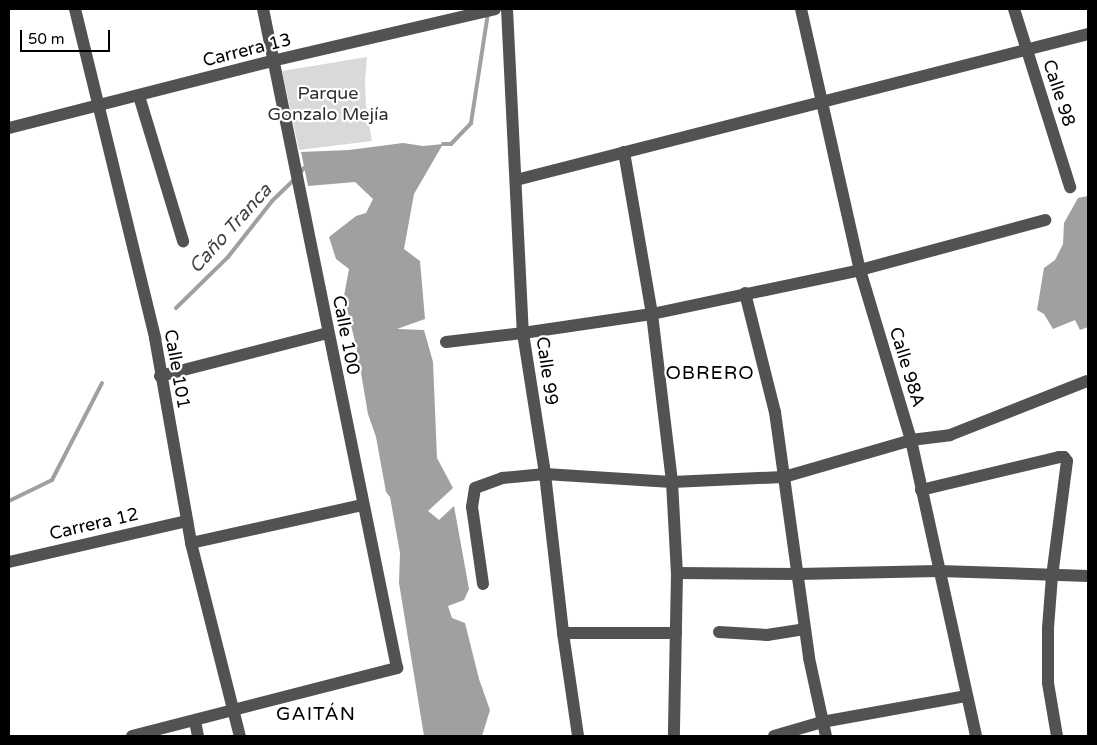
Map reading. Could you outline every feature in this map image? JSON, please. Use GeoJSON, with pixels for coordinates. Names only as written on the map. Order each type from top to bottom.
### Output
{"type":"FeatureCollection","features":[{"type":"Feature","properties":{"kind":"street","name":"Calle 101"},"geometry":{"type":"LineString","coordinates":[[75,9],[154,338],[191,543],[240,736]]}},
{"type":"Feature","properties":{"kind":"street","name":"Calle 100"},"geometry":{"type":"LineString","coordinates":[[234,711],[397,668],[301,200],[294,156],[272,61],[263,9]]}},
{"type":"Feature","properties":{"kind":"street","name":"Carrera 13"},"geometry":{"type":"LineString","coordinates":[[9,128],[445,15],[495,9]]}},
{"type":"Feature","properties":{"kind":"street","name":"Calle 99"},"geometry":{"type":"LineString","coordinates":[[507,9],[523,333],[545,474],[563,633],[578,736]]}},
{"type":"Feature","properties":{"kind":"street","name":"Calle 98A"},"geometry":{"type":"LineString","coordinates":[[801,9],[860,270],[911,440],[976,736]]}},
{"type":"Feature","properties":{"kind":"street","name":"Calle 98"},"geometry":{"type":"LineString","coordinates":[[1014,9],[1070,187]]}},
{"type":"Feature","properties":{"kind":"street"},"geometry":{"type":"LineString","coordinates":[[516,180],[1088,34]]}},
{"type":"Feature","properties":{"kind":"street"},"geometry":{"type":"LineString","coordinates":[[138,96],[183,240]]}},
{"type":"Feature","properties":{"kind":"street"},"geometry":{"type":"LineString","coordinates":[[624,152],[652,314],[672,482],[677,573],[674,736]]}},
{"type":"Feature","properties":{"kind":"street"},"geometry":{"type":"LineString","coordinates":[[446,342],[652,314],[860,270],[1045,220]]}},
{"type":"Feature","properties":{"kind":"street"},"geometry":{"type":"LineString","coordinates":[[745,293],[775,412],[805,629],[826,736]]}},
{"type":"Feature","properties":{"kind":"street"},"geometry":{"type":"LineString","coordinates":[[160,376],[328,334]]}},
{"type":"Feature","properties":{"kind":"street"},"geometry":{"type":"LineString","coordinates":[[483,584],[472,507],[475,488],[502,478],[545,474],[672,482],[784,477],[911,440],[950,435],[1086,381]]}},
{"type":"Feature","properties":{"kind":"street"},"geometry":{"type":"LineString","coordinates":[[921,490],[1064,457],[1067,462],[1052,576],[1048,628],[1048,682],[1056,736]]}},
{"type":"Feature","properties":{"kind":"street"},"geometry":{"type":"LineString","coordinates":[[191,543],[363,505]]}},
{"type":"Feature","properties":{"kind":"street","name":"Carrera 12"},"geometry":{"type":"LineString","coordinates":[[9,562],[187,521]]}},
{"type":"Feature","properties":{"kind":"street"},"geometry":{"type":"LineString","coordinates":[[677,573],[798,574],[939,571],[1088,576]]}},
{"type":"Feature","properties":{"kind":"street"},"geometry":{"type":"LineString","coordinates":[[719,632],[767,635],[805,629]]}},
{"type":"Feature","properties":{"kind":"street"},"geometry":{"type":"LineString","coordinates":[[563,633],[676,633]]}},
{"type":"Feature","properties":{"kind":"street"},"geometry":{"type":"LineString","coordinates":[[774,736],[822,722],[967,696]]}},
{"type":"Feature","properties":{"kind":"street"},"geometry":{"type":"LineString","coordinates":[[132,736],[234,711]]}},
{"type":"Feature","properties":{"kind":"street"},"geometry":{"type":"LineString","coordinates":[[195,721],[198,736]]}},
{"type":"Feature","properties":{"kind":"green space","name":"Parque Gonzalo Mejía"},"geometry":{"type":"Polygon","coordinates":[[[367,57],[366,105],[372,141],[299,150],[282,71],[367,57]]]}},
{"type":"Feature","properties":{"kind":"shaded area"},"geometry":{"type":"Polygon","coordinates":[[[403,143],[423,146],[443,144],[414,194],[404,249],[420,261],[425,319],[397,329],[424,330],[433,362],[437,458],[453,488],[428,511],[439,520],[454,506],[469,589],[464,600],[448,606],[452,618],[465,623],[479,679],[490,710],[482,736],[424,736],[399,583],[400,553],[390,497],[386,492],[376,437],[368,414],[360,367],[355,360],[357,350],[344,296],[349,269],[336,259],[329,237],[356,216],[366,213],[373,199],[355,182],[308,186],[301,152],[349,150],[403,143]]]}},
{"type":"Feature","properties":{"kind":"shaded area"},"geometry":{"type":"Polygon","coordinates":[[[1088,196],[1088,327],[1080,330],[1075,320],[1053,329],[1044,314],[1037,310],[1044,268],[1055,260],[1063,244],[1064,223],[1078,198],[1088,196]]]}},
{"type":"Feature","properties":{"kind":"waterway"},"geometry":{"type":"LineString","coordinates":[[443,144],[451,144],[471,123],[488,13]]}},
{"type":"Feature","properties":{"kind":"waterway","name":"Caño Tranca"},"geometry":{"type":"LineString","coordinates":[[299,174],[304,168]]}},
{"type":"Feature","properties":{"kind":"waterway","name":"Caño Tranca"},"geometry":{"type":"LineString","coordinates":[[176,308],[228,257],[272,201],[295,179]]}},
{"type":"Feature","properties":{"kind":"waterway","name":"Caño Tranca"},"geometry":{"type":"LineString","coordinates":[[9,501],[52,480],[102,383]]}},
{"type":"Feature","properties":{"kind":"district","name":"OBRERO"},"geometry":{"type":"Point","coordinates":[710,374]}},
{"type":"Feature","properties":{"kind":"district","name":"GAITÁN"},"geometry":{"type":"Point","coordinates":[316,715]}}]}
